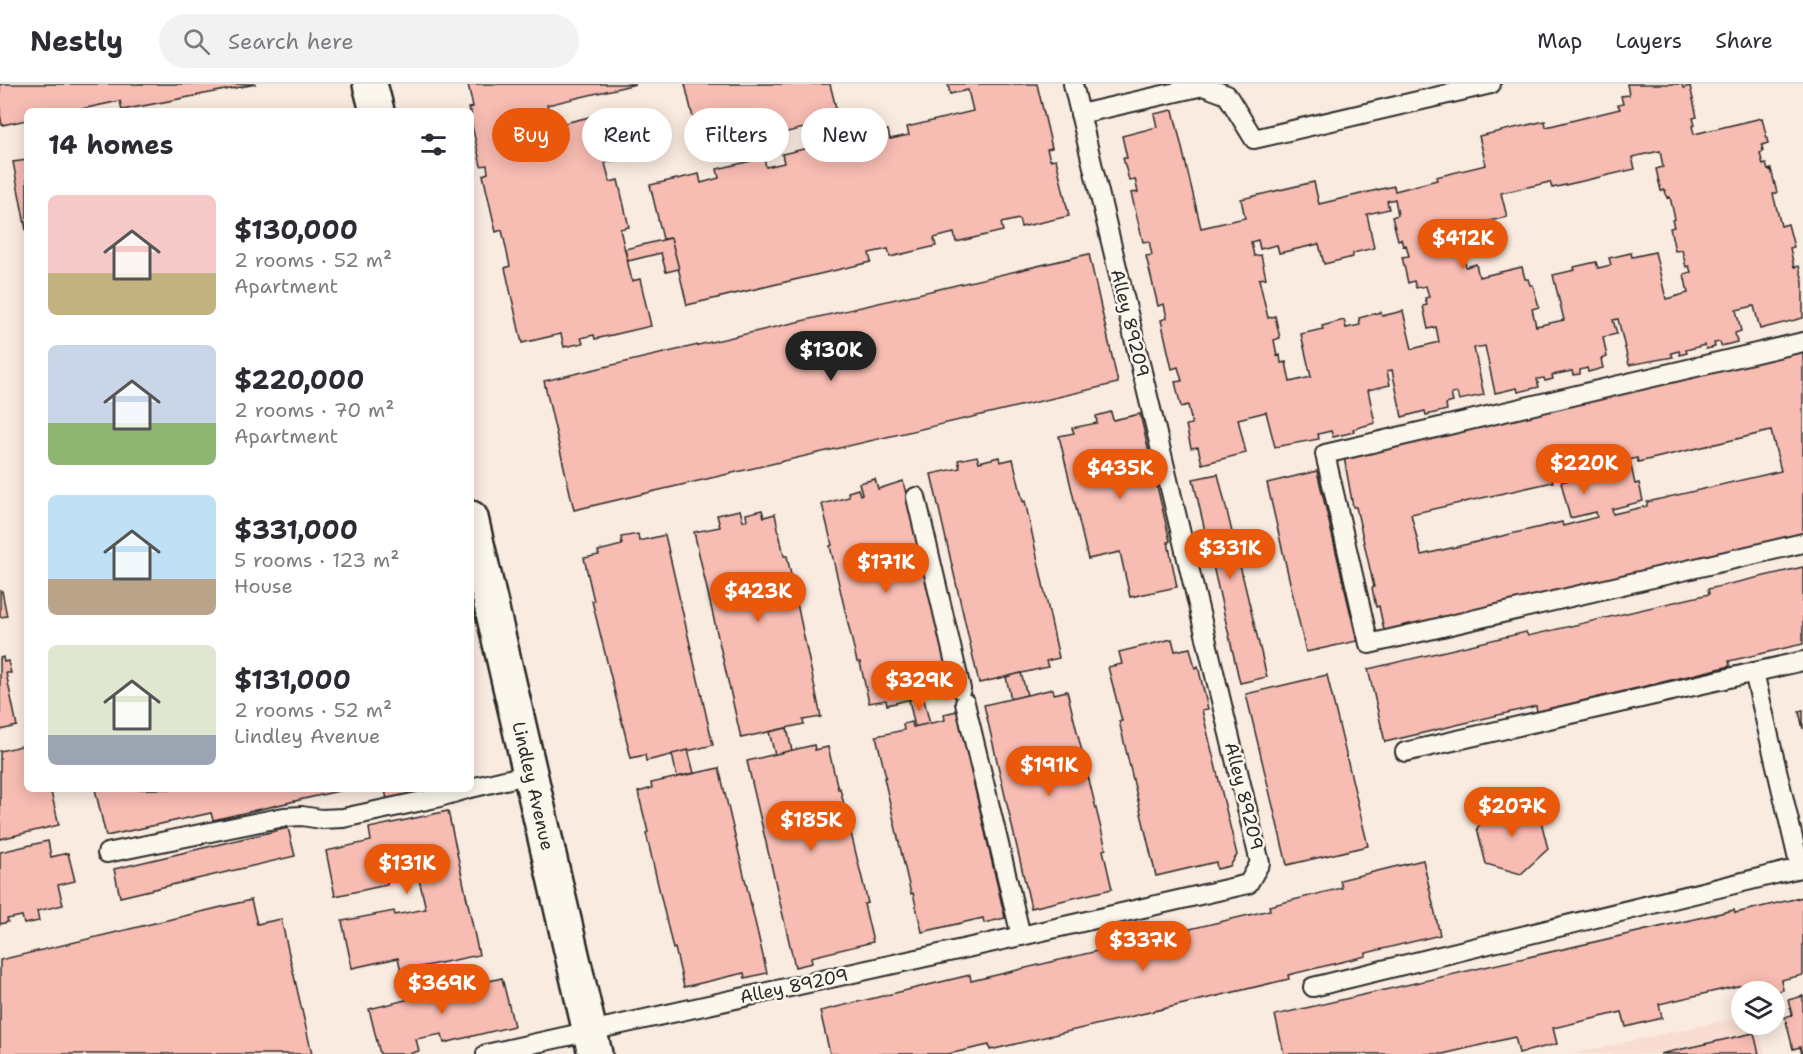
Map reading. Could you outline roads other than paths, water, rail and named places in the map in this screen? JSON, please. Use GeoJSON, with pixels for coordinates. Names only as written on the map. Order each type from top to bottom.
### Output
{"type":"FeatureCollection","features":[{"type":"Feature","properties":{"kind":"main road"},"geometry":{"type":"LineString","coordinates":[[370,84],[376,108]]}},
{"type":"Feature","properties":{"kind":"main road","name":"Lindley Avenue"},"geometry":{"type":"LineString","coordinates":[[474,531],[592,1042]]}},
{"type":"Feature","properties":{"kind":"lane","name":"Alley 89209"},"geometry":{"type":"LineString","coordinates":[[486,1054],[592,1042],[1021,936],[1248,884],[1260,863],[1073,84]]}},
{"type":"Feature","properties":{"kind":"lane"},"geometry":{"type":"LineString","coordinates":[[1080,114],[1203,86],[1227,95],[1254,139],[1491,84]]}},
{"type":"Feature","properties":{"kind":"lane"},"geometry":{"type":"LineString","coordinates":[[1803,342],[1325,454],[1369,644],[1803,543]]}},
{"type":"Feature","properties":{"kind":"lane"},"geometry":{"type":"LineString","coordinates":[[916,497],[1021,936]]}},
{"type":"Feature","properties":{"kind":"lane"},"geometry":{"type":"LineString","coordinates":[[1405,752],[1803,660]]}},
{"type":"Feature","properties":{"kind":"lane"},"geometry":{"type":"LineString","coordinates":[[1313,987],[1800,868],[1754,672]]}},
{"type":"Feature","properties":{"kind":"lane"},"geometry":{"type":"LineString","coordinates":[[474,787],[530,774]]}},
{"type":"Feature","properties":{"kind":"lane"},"geometry":{"type":"LineString","coordinates":[[107,853],[284,817],[343,818],[456,792]]}}]}
